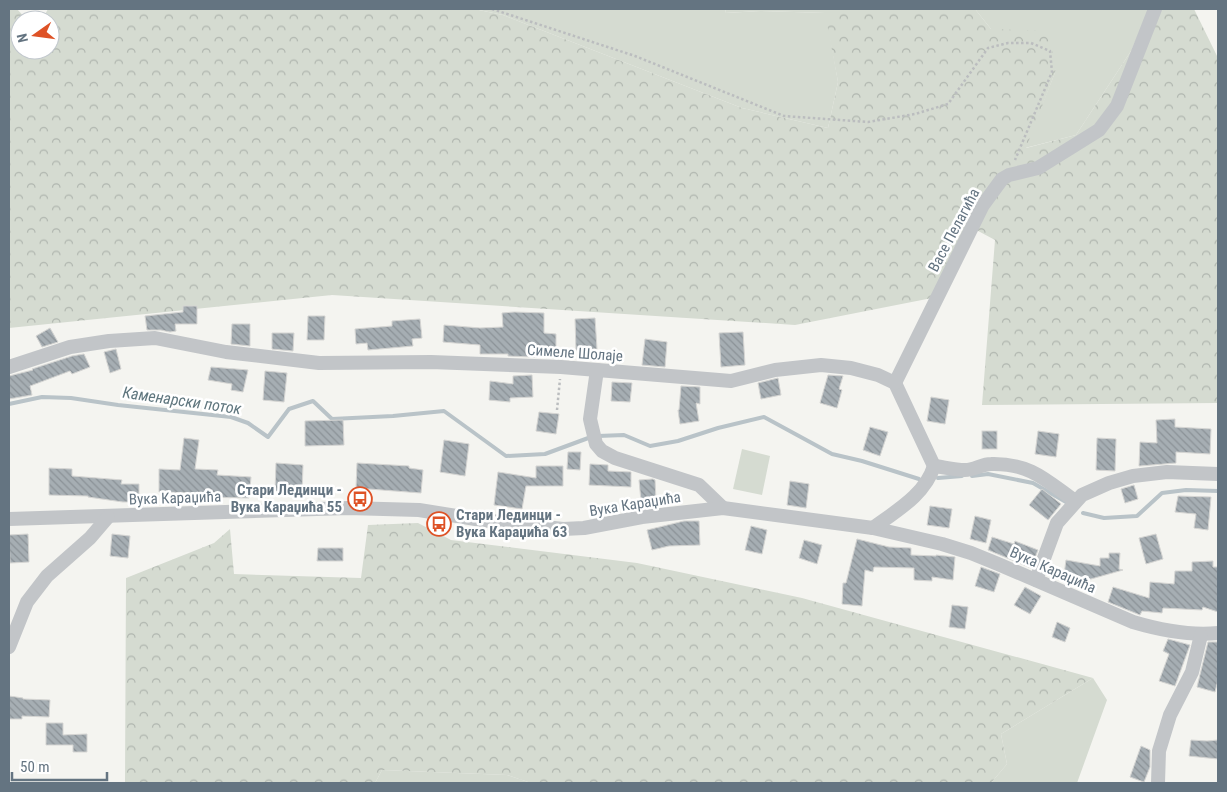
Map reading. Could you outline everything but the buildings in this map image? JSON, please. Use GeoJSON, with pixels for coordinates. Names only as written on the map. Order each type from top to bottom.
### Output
{"type":"FeatureCollection","features":[{"type":"Feature","properties":{"kind":"street"},"geometry":{"type":"LineString","coordinates":[[1008,174],[1038,168],[1099,130],[1117,106],[1155,9]]}},
{"type":"Feature","properties":{"kind":"street","name":"Васе Пелагића"},"geometry":{"type":"LineString","coordinates":[[895,382],[983,205],[1002,179],[1008,174]]}},
{"type":"Feature","properties":{"kind":"street","name":"Симеле Шолаје"},"geometry":{"type":"LineString","coordinates":[[9,368],[70,347],[109,341],[154,338],[226,352],[319,363],[431,362],[561,367],[731,381],[775,370],[821,365],[851,368],[878,375],[895,382]]}},
{"type":"Feature","properties":{"kind":"street"},"geometry":{"type":"LineString","coordinates":[[597,370],[590,419],[596,444],[602,451],[615,458],[699,485],[723,508]]}},
{"type":"Feature","properties":{"kind":"street"},"geometry":{"type":"LineString","coordinates":[[873,528],[912,498],[923,487],[934,466],[895,382]]}},
{"type":"Feature","properties":{"kind":"street"},"geometry":{"type":"LineString","coordinates":[[934,466],[965,470],[989,464],[1010,465],[1028,470],[1047,480],[1075,501]]}},
{"type":"Feature","properties":{"kind":"street"},"geometry":{"type":"LineString","coordinates":[[1036,580],[1057,523],[1082,495],[1109,483],[1134,476],[1167,472],[1218,474]]}},
{"type":"Feature","properties":{"kind":"street","name":"Вука Караџића"},"geometry":{"type":"LineString","coordinates":[[9,519],[366,508],[420,510],[482,520],[564,529],[584,528],[642,517],[723,508],[873,528],[971,553],[1132,622],[1154,628],[1201,635],[1218,633]]}},
{"type":"Feature","properties":{"kind":"street"},"geometry":{"type":"LineString","coordinates":[[9,647],[27,602],[47,576],[90,538],[108,517]]}},
{"type":"Feature","properties":{"kind":"street"},"geometry":{"type":"LineString","coordinates":[[1158,783],[1159,751],[1170,715],[1192,672],[1201,635]]}},
{"type":"Feature","properties":{"kind":"path"},"geometry":{"type":"LineString","coordinates":[[492,9],[635,56],[735,98],[784,116],[868,122],[923,112],[948,104],[988,48],[1008,43],[1031,43],[1050,51],[1052,72],[1031,125],[1008,174]]}},
{"type":"Feature","properties":{"kind":"path"},"geometry":{"type":"LineString","coordinates":[[557,410],[561,367]]}},
{"type":"Feature","properties":{"kind":"green space"},"geometry":{"type":"Polygon","coordinates":[[[9,9],[18,10],[10,10],[10,60],[60,60],[60,10],[48,9],[474,9],[503,15],[742,108],[828,128],[838,82],[825,13],[760,11],[725,13],[726,9],[975,9],[991,29],[1048,31],[1056,70],[1026,148],[1076,135],[1131,51],[1150,9],[1194,9],[1218,58],[1218,403],[982,405],[995,240],[967,225],[932,298],[795,325],[332,295],[9,328],[9,9]]]}},
{"type":"Feature","properties":{"kind":"green space"},"geometry":{"type":"Polygon","coordinates":[[[474,9],[726,9],[725,13],[760,11],[826,13],[838,82],[828,128],[742,108],[503,15],[474,9]]]}},
{"type":"Feature","properties":{"kind":"green space"},"geometry":{"type":"Polygon","coordinates":[[[975,9],[1150,9],[1131,51],[1076,135],[1025,148],[1056,70],[991,29],[975,9]]]}},
{"type":"Feature","properties":{"kind":"green space"},"geometry":{"type":"Polygon","coordinates":[[[742,449],[770,456],[762,495],[733,489],[742,449]]]}},
{"type":"Feature","properties":{"kind":"green space"},"geometry":{"type":"Polygon","coordinates":[[[418,523],[451,540],[637,563],[802,598],[1093,678],[1001,734],[1007,764],[991,783],[531,783],[507,775],[382,770],[375,783],[125,783],[126,578],[214,543],[230,529],[234,574],[361,578],[368,525],[418,523]]]}},
{"type":"Feature","properties":{"kind":"green space"},"geometry":{"type":"Polygon","coordinates":[[[1093,678],[1107,700],[1077,783],[991,783],[1007,764],[1001,734],[1093,678]]]}},
{"type":"Feature","properties":{"kind":"green space"},"geometry":{"type":"Polygon","coordinates":[[[382,770],[507,775],[531,783],[375,783],[382,770]]]}},
{"type":"Feature","properties":{"kind":"waterway","name":"Каменарски поток"},"geometry":{"type":"LineString","coordinates":[[9,404],[42,397],[71,398],[231,417],[248,423],[268,437],[289,409],[313,401],[332,419],[444,411],[506,456],[545,454],[591,437]]}},
{"type":"Feature","properties":{"kind":"waterway","name":"Каменарски поток"},"geometry":{"type":"LineString","coordinates":[[598,436],[624,435],[650,446],[678,441],[718,428],[764,417],[832,454],[862,461],[919,479]]}},
{"type":"Feature","properties":{"kind":"waterway","name":"Каменарски поток"},"geometry":{"type":"LineString","coordinates":[[972,476],[988,474],[1033,483],[1066,502]]}},
{"type":"Feature","properties":{"kind":"waterway","name":"Каменарски поток"},"geometry":{"type":"LineString","coordinates":[[938,478],[962,476]]}},
{"type":"Feature","properties":{"kind":"waterway","name":"Каменарски поток"},"geometry":{"type":"LineString","coordinates":[[1083,513],[1104,518],[1137,516],[1162,493],[1186,490],[1218,491]]}},
{"type":"Feature","properties":{"kind":"place","name":"Стари Лединци - Вука Караџића 55"},"geometry":{"type":"Point","coordinates":[360,499]}},
{"type":"Feature","properties":{"kind":"place","name":"Стари Лединци - Вука Караџића 63"},"geometry":{"type":"Point","coordinates":[439,524]}}]}
